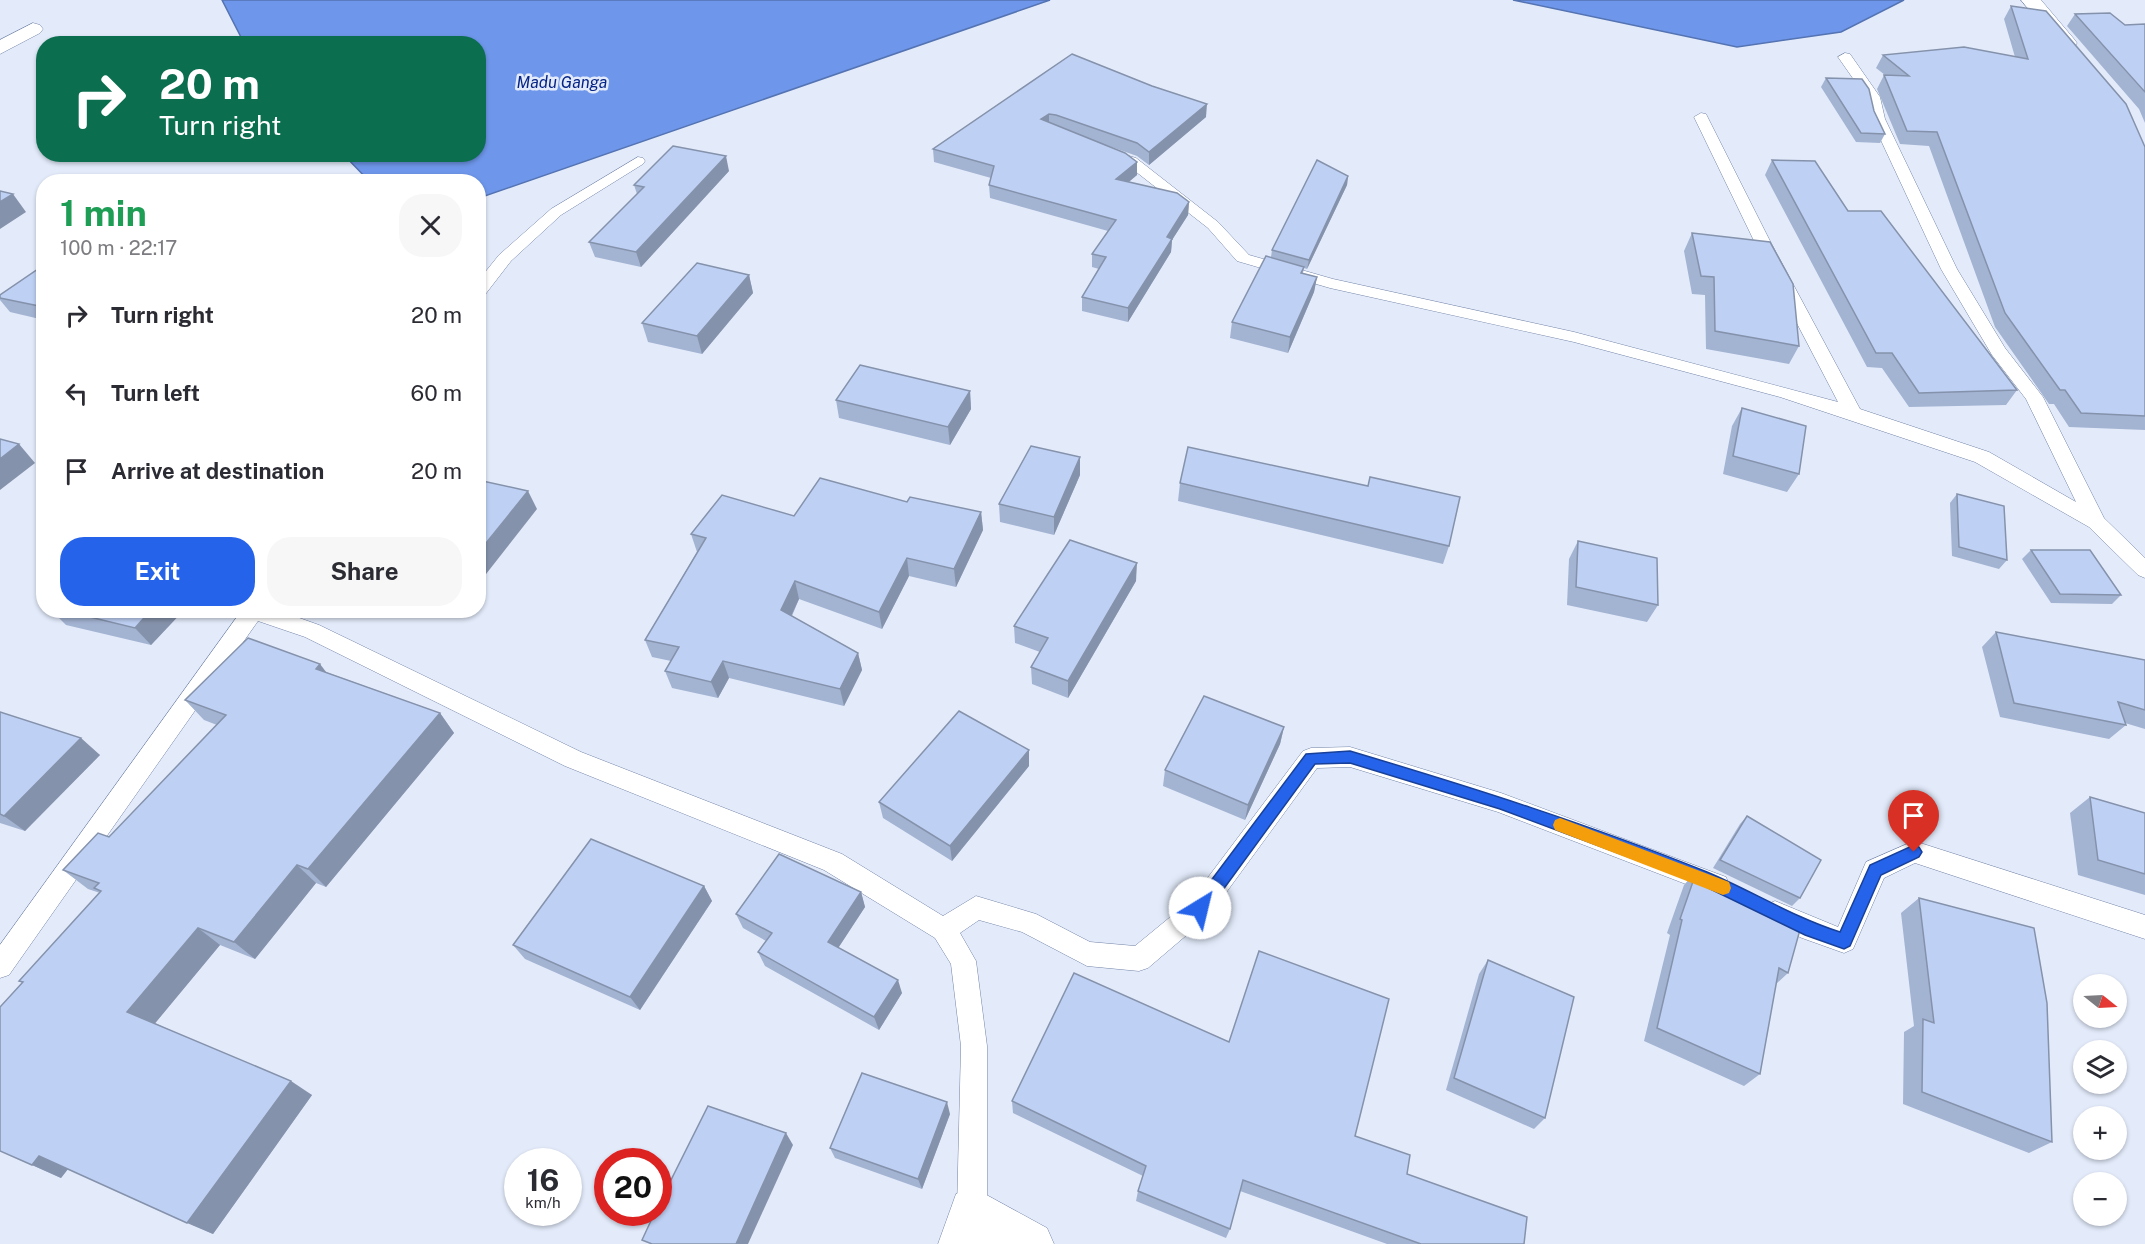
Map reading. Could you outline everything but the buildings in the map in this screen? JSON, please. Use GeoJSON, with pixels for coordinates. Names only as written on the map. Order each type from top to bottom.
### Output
{"type":"FeatureCollection","features":[{"type":"Feature","properties":{"kind":"street"},"geometry":{"type":"LineString","coordinates":[[2031,0],[2084,62]]}},
{"type":"Feature","properties":{"kind":"street"},"geometry":{"type":"LineString","coordinates":[[0,48],[33,29]]}},
{"type":"Feature","properties":{"kind":"street"},"geometry":{"type":"LineString","coordinates":[[967,1227],[1030,1244]]}},
{"type":"Feature","properties":{"kind":"lane"},"geometry":{"type":"LineString","coordinates":[[1845,57],[1873,97],[1878,119],[1949,269],[1998,351],[2034,397],[2096,522]]}},
{"type":"Feature","properties":{"kind":"lane"},"geometry":{"type":"LineString","coordinates":[[1701,117],[1764,245],[1853,413]]}},
{"type":"Feature","properties":{"kind":"lane"},"geometry":{"type":"LineString","coordinates":[[1101,150],[1131,161],[1213,225],[1243,258],[1330,283],[1574,337],[1785,392],[1982,457],[2096,522],[2145,570]]}},
{"type":"Feature","properties":{"kind":"lane"},"geometry":{"type":"LineString","coordinates":[[486,282],[505,258],[556,212],[638,161]]}},
{"type":"Feature","properties":{"kind":"lane"},"geometry":{"type":"LineString","coordinates":[[0,966],[249,618]]}},
{"type":"Feature","properties":{"kind":"lane"},"geometry":{"type":"LineString","coordinates":[[274,618],[312,631],[573,759],[833,862],[944,930],[963,961],[974,1046],[967,1227]]}},
{"type":"Feature","properties":{"kind":"lane"},"geometry":{"type":"LineString","coordinates":[[944,930],[976,908],[1027,922],[1087,954],[1139,959],[1200,908],[1311,758],[1350,757],[1501,803],[1703,878],[1810,930],[1844,941],[1875,870],[1914,852],[2145,927]]}},
{"type":"Feature","properties":{"kind":"water","name":"Madu Ganga"},"geometry":{"type":"Polygon","coordinates":[[[222,0],[1050,0],[486,196],[486,174],[362,174],[351,162],[486,162],[486,36],[240,36],[222,0]]]}},
{"type":"Feature","properties":{"kind":"water"},"geometry":{"type":"Polygon","coordinates":[[[1513,0],[1904,0],[1841,32],[1737,47],[1513,0]]]}},
{"type":"Feature","properties":{"kind":"slow traffic"},"geometry":{"type":"LineString","coordinates":[[1560,825],[1703,878],[1723,888]]}},
{"type":"Feature","properties":{"kind":"route"},"geometry":{"type":"LineString","coordinates":[[1200,908],[1268,813],[1311,758],[1350,757],[1501,803],[1703,878],[1810,930],[1844,941],[1875,870],[1914,852]]}}]}
